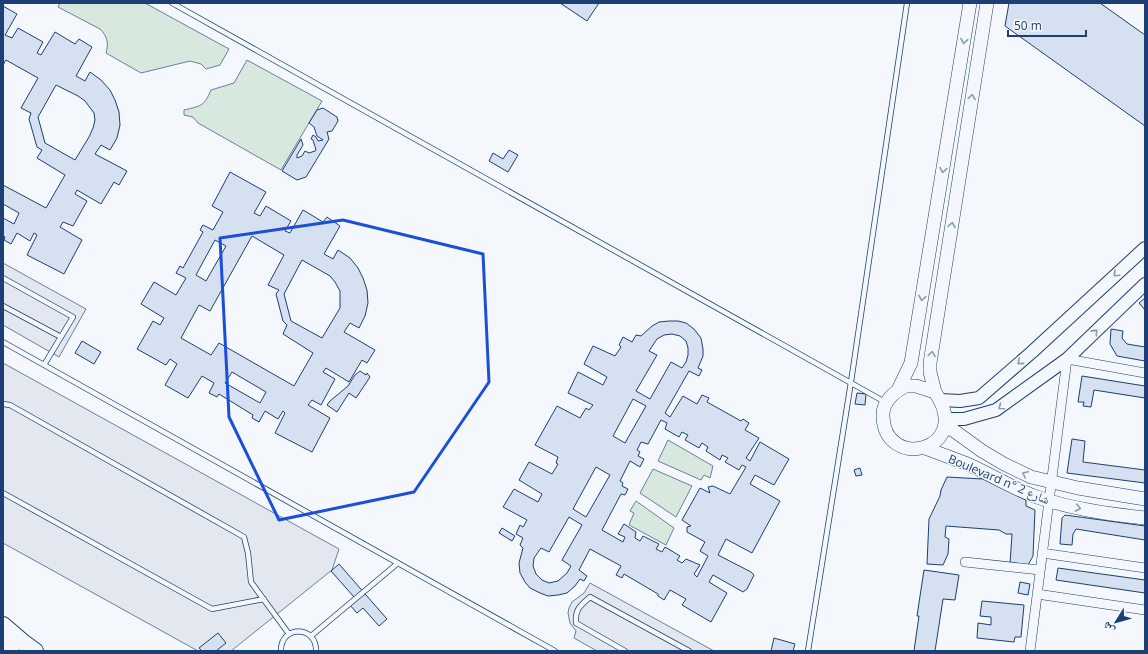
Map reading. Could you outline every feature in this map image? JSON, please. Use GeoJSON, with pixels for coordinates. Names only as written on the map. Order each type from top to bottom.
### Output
{"type":"FeatureCollection","features":[{"type":"Feature","properties":{"kind":"highway"},"geometry":{"type":"LineString","coordinates":[[3,625],[35,651]]}},
{"type":"Feature","properties":{"kind":"highway"},"geometry":{"type":"LineString","coordinates":[[3,638],[11,651]]}},
{"type":"Feature","properties":{"kind":"main road"},"geometry":{"type":"LineString","coordinates":[[898,390],[911,363],[970,3]]}},
{"type":"Feature","properties":{"kind":"main road"},"geometry":{"type":"LineString","coordinates":[[938,396],[916,386],[906,386],[898,390],[886,402],[882,413],[883,424],[890,438],[903,448],[914,450],[925,448],[940,436],[945,423],[945,410],[938,396],[930,372],[930,363],[987,3]]}},
{"type":"Feature","properties":{"kind":"main road","name":"Boulevard n° شارع 2"},"geometry":{"type":"LineString","coordinates":[[945,423],[982,451],[1031,477],[1050,483],[1145,499]]}},
{"type":"Feature","properties":{"kind":"main road","name":"Boulevard n° شارع 2"},"geometry":{"type":"LineString","coordinates":[[925,448],[965,463],[1013,488],[1048,501],[1101,513],[1145,518]]}},
{"type":"Feature","properties":{"kind":"street"},"geometry":{"type":"LineString","coordinates":[[938,396],[960,401],[979,398],[1032,352],[1145,248]]}},
{"type":"Feature","properties":{"kind":"street"},"geometry":{"type":"LineString","coordinates":[[945,423],[996,410],[1067,359],[1145,284]]}},
{"type":"Feature","properties":{"kind":"street"},"geometry":{"type":"LineString","coordinates":[[1067,359],[1145,373]]}},
{"type":"Feature","properties":{"kind":"street"},"geometry":{"type":"LineString","coordinates":[[1030,651],[1050,483],[1067,359]]}},
{"type":"Feature","properties":{"kind":"street"},"geometry":{"type":"LineString","coordinates":[[1042,553],[1145,568]]}},
{"type":"Feature","properties":{"kind":"street"},"geometry":{"type":"LineString","coordinates":[[965,562],[1040,570]]}},
{"type":"Feature","properties":{"kind":"street"},"geometry":{"type":"LineString","coordinates":[[1037,594],[1145,610]]}},
{"type":"Feature","properties":{"kind":"lane"},"geometry":{"type":"LineString","coordinates":[[172,3],[886,402]]}},
{"type":"Feature","properties":{"kind":"lane"},"geometry":{"type":"LineString","coordinates":[[808,651],[851,382],[907,3]]}},
{"type":"Feature","properties":{"kind":"lane"},"geometry":{"type":"LineString","coordinates":[[3,278],[73,317],[44,365]]}},
{"type":"Feature","properties":{"kind":"lane"},"geometry":{"type":"LineString","coordinates":[[3,306],[61,337]]}},
{"type":"Feature","properties":{"kind":"lane"},"geometry":{"type":"LineString","coordinates":[[3,342],[555,651]]}},
{"type":"Feature","properties":{"kind":"lane"},"geometry":{"type":"LineString","coordinates":[[3,404],[10,405],[244,537],[248,553],[251,582],[289,634]]}},
{"type":"Feature","properties":{"kind":"lane"},"geometry":{"type":"LineString","coordinates":[[3,493],[212,609],[264,599]]}},
{"type":"Feature","properties":{"kind":"lane"},"geometry":{"type":"LineString","coordinates":[[311,636],[398,563]]}},
{"type":"Feature","properties":{"kind":"lane"},"geometry":{"type":"LineString","coordinates":[[625,651],[576,623],[575,614],[580,605],[590,597],[689,651]]}},
{"type":"Feature","properties":{"kind":"lane"},"geometry":{"type":"LineString","coordinates":[[281,651],[282,643],[289,634],[300,631],[311,636],[316,644],[316,651]]}},
{"type":"Feature","properties":{"kind":"highlighted area"},"geometry":{"type":"Polygon","coordinates":[[[343,220],[483,254],[489,382],[414,492],[279,520],[229,417],[220,238],[343,220]]]}},
{"type":"Feature","properties":{"kind":"shaded area"},"geometry":{"type":"Polygon","coordinates":[[[60,3],[145,3],[229,49],[220,65],[206,69],[201,64],[190,61],[141,73],[106,53],[107,40],[100,29],[58,7],[60,3]]]}},
{"type":"Feature","properties":{"kind":"shaded area"},"geometry":{"type":"Polygon","coordinates":[[[247,60],[322,101],[281,170],[198,123],[193,117],[184,115],[184,110],[204,103],[211,90],[234,83],[247,60]]]}},
{"type":"Feature","properties":{"kind":"shaded area"},"geometry":{"type":"Polygon","coordinates":[[[3,263],[86,309],[59,357],[3,325],[3,263]]]}},
{"type":"Feature","properties":{"kind":"shaded area"},"geometry":{"type":"Polygon","coordinates":[[[3,363],[339,549],[332,570],[231,651],[198,651],[3,543],[3,363]]]}},
{"type":"Feature","properties":{"kind":"shaded area"},"geometry":{"type":"Polygon","coordinates":[[[668,440],[713,466],[710,478],[704,475],[701,480],[658,461],[668,440]]]}},
{"type":"Feature","properties":{"kind":"shaded area"},"geometry":{"type":"Polygon","coordinates":[[[653,469],[692,486],[676,517],[640,493],[653,469]]]}},
{"type":"Feature","properties":{"kind":"shaded area"},"geometry":{"type":"Polygon","coordinates":[[[636,501],[674,528],[666,545],[629,525],[634,513],[630,511],[636,501]]]}},
{"type":"Feature","properties":{"kind":"shaded area"},"geometry":{"type":"Polygon","coordinates":[[[590,583],[714,651],[597,651],[574,638],[576,631],[570,623],[568,613],[572,602],[584,593],[590,583]]]}},
{"type":"Feature","properties":{"kind":"building"},"geometry":{"type":"Polygon","coordinates":[[[560,3],[599,3],[587,21],[560,3]]]}},
{"type":"Feature","properties":{"kind":"building"},"geometry":{"type":"Polygon","coordinates":[[[1009,3],[1100,3],[1145,35],[1145,126],[1005,26],[1009,3]]]}},
{"type":"Feature","properties":{"kind":"building"},"geometry":{"type":"Polygon","coordinates":[[[3,6],[17,14],[5,35],[12,38],[18,28],[43,42],[37,53],[41,55],[55,32],[75,44],[79,39],[92,47],[76,76],[85,81],[90,72],[101,80],[110,90],[119,112],[120,125],[117,138],[110,150],[101,145],[95,154],[127,171],[119,185],[114,182],[101,204],[77,190],[75,194],[87,201],[73,226],[63,222],[60,227],[82,240],[64,274],[27,255],[37,235],[34,233],[30,241],[17,233],[11,244],[4,240],[3,218],[14,224],[19,213],[3,204],[3,185],[46,208],[65,175],[37,158],[42,150],[37,147],[29,119],[31,113],[21,108],[38,78],[6,60],[3,65],[3,6]],[[56,85],[38,117],[45,143],[75,160],[89,137],[95,120],[94,113],[85,101],[56,85]]]}},
{"type":"Feature","properties":{"kind":"building"},"geometry":{"type":"Polygon","coordinates":[[[323,108],[337,117],[338,121],[332,131],[327,132],[329,139],[306,177],[297,180],[282,171],[301,139],[303,145],[297,155],[297,158],[302,156],[305,151],[309,153],[316,150],[313,140],[311,139],[313,135],[318,141],[323,140],[317,136],[314,127],[309,123],[317,110],[323,108]]]}},
{"type":"Feature","properties":{"kind":"building"},"geometry":{"type":"Polygon","coordinates":[[[509,150],[518,155],[508,172],[489,161],[493,153],[503,159],[509,150]]]}},
{"type":"Feature","properties":{"kind":"building"},"geometry":{"type":"Polygon","coordinates":[[[230,172],[266,192],[254,213],[260,216],[266,206],[291,221],[285,231],[290,233],[303,210],[323,222],[327,217],[340,226],[324,254],[333,259],[338,250],[350,258],[358,268],[363,278],[367,290],[368,303],[365,316],[359,328],[350,323],[344,332],[375,350],[367,363],[362,360],[349,382],[326,368],[323,372],[335,379],[321,405],[312,400],[308,405],[330,418],[312,452],[275,433],[285,413],[283,411],[278,419],[265,411],[259,422],[252,418],[253,415],[219,394],[217,397],[209,393],[214,383],[202,376],[188,398],[165,385],[177,364],[170,359],[166,365],[137,349],[153,321],[160,325],[164,318],[141,304],[154,282],[176,295],[186,278],[176,273],[180,266],[183,268],[203,232],[200,230],[203,225],[213,230],[223,212],[212,206],[230,172]],[[252,236],[210,311],[199,305],[181,338],[211,355],[219,343],[294,386],[313,353],[283,334],[287,325],[283,321],[276,294],[279,290],[268,285],[284,255],[252,236]],[[215,240],[196,275],[206,281],[226,246],[215,240]],[[302,260],[284,294],[291,321],[322,338],[340,308],[340,291],[330,276],[302,260]],[[232,372],[225,383],[260,403],[266,392],[232,372]]]}},
{"type":"Feature","properties":{"kind":"building"},"geometry":{"type":"Polygon","coordinates":[[[1145,298],[1145,310],[1139,303],[1145,298]]]}},
{"type":"Feature","properties":{"kind":"building"},"geometry":{"type":"Polygon","coordinates":[[[678,321],[686,323],[694,329],[701,338],[703,349],[703,356],[698,368],[702,370],[699,376],[689,371],[665,413],[670,417],[683,396],[697,404],[702,395],[709,398],[707,402],[741,421],[743,419],[749,423],[745,430],[759,438],[746,458],[750,461],[760,442],[789,459],[774,485],[755,475],[750,484],[780,501],[752,553],[726,539],[718,555],[754,575],[747,589],[743,592],[713,575],[709,582],[727,593],[711,622],[682,605],[686,599],[670,590],[664,600],[658,596],[658,594],[624,574],[622,578],[616,575],[621,566],[590,549],[579,570],[587,576],[584,581],[580,579],[567,593],[548,596],[530,588],[520,573],[519,563],[523,548],[520,545],[523,538],[516,534],[520,525],[523,527],[527,520],[503,507],[514,489],[538,502],[542,494],[519,480],[529,462],[552,474],[558,464],[556,463],[558,457],[535,445],[557,406],[580,418],[586,408],[589,410],[593,405],[568,393],[578,372],[603,385],[607,377],[584,364],[593,346],[615,356],[621,347],[619,345],[623,337],[632,342],[636,335],[641,336],[659,322],[678,321]],[[672,334],[664,335],[657,339],[649,351],[657,355],[636,391],[650,399],[671,362],[682,368],[688,355],[686,341],[680,336],[672,334]],[[633,399],[613,436],[625,443],[646,406],[633,399]],[[661,420],[648,444],[641,442],[637,450],[640,452],[638,456],[644,459],[640,467],[630,461],[620,481],[623,483],[622,486],[628,489],[625,495],[621,494],[602,530],[623,542],[625,537],[618,534],[624,524],[636,532],[635,538],[640,541],[643,536],[659,544],[656,549],[662,552],[665,547],[680,556],[677,560],[682,563],[686,559],[700,565],[694,574],[697,577],[708,556],[700,551],[705,542],[687,532],[687,527],[691,526],[682,520],[700,488],[710,493],[708,487],[713,486],[730,494],[746,467],[742,465],[739,470],[725,462],[728,458],[722,455],[720,460],[706,451],[708,447],[702,443],[699,448],[685,440],[688,435],[682,432],[679,437],[665,429],[667,423],[661,420]],[[596,467],[573,509],[586,517],[610,475],[596,467]],[[569,517],[549,552],[541,548],[534,558],[533,566],[536,574],[542,580],[549,583],[558,581],[567,573],[571,566],[562,560],[582,525],[569,517]]]}},
{"type":"Feature","properties":{"kind":"building"},"geometry":{"type":"Polygon","coordinates":[[[1111,329],[1123,331],[1122,338],[1127,344],[1145,347],[1145,361],[1117,356],[1110,344],[1111,329]]]}},
{"type":"Feature","properties":{"kind":"building"},"geometry":{"type":"Polygon","coordinates":[[[82,341],[101,352],[94,364],[75,353],[82,341]]]}},
{"type":"Feature","properties":{"kind":"building"},"geometry":{"type":"Polygon","coordinates":[[[360,371],[366,375],[367,373],[370,377],[356,398],[349,393],[337,412],[327,405],[348,386],[355,375],[360,371]]]}},
{"type":"Feature","properties":{"kind":"building"},"geometry":{"type":"Polygon","coordinates":[[[1082,376],[1145,386],[1145,398],[1094,390],[1091,407],[1083,406],[1084,402],[1078,402],[1082,376]]]}},
{"type":"Feature","properties":{"kind":"building"},"geometry":{"type":"Polygon","coordinates":[[[857,393],[866,394],[865,405],[855,404],[857,393]]]}},
{"type":"Feature","properties":{"kind":"building"},"geometry":{"type":"Polygon","coordinates":[[[1072,439],[1085,441],[1083,462],[1145,470],[1145,483],[1067,473],[1072,439]]]}},
{"type":"Feature","properties":{"kind":"building"},"geometry":{"type":"Polygon","coordinates":[[[860,468],[862,475],[856,476],[854,470],[860,468]]]}},
{"type":"Feature","properties":{"kind":"building"},"geometry":{"type":"Polygon","coordinates":[[[947,477],[983,479],[1026,500],[1026,506],[1035,510],[1033,556],[1028,565],[1010,564],[1012,534],[1006,534],[999,530],[946,526],[945,537],[949,539],[948,554],[943,565],[927,564],[929,519],[947,477]]]}},
{"type":"Feature","properties":{"kind":"building"},"geometry":{"type":"Polygon","coordinates":[[[1065,515],[1145,526],[1145,540],[1076,529],[1073,534],[1072,545],[1060,544],[1062,518],[1065,515]]]}},
{"type":"Feature","properties":{"kind":"building"},"geometry":{"type":"Polygon","coordinates":[[[502,528],[515,536],[512,541],[499,533],[502,528]]]}},
{"type":"Feature","properties":{"kind":"building"},"geometry":{"type":"Polygon","coordinates":[[[339,564],[387,619],[379,626],[363,608],[357,613],[348,603],[354,597],[331,571],[339,564]]]}},
{"type":"Feature","properties":{"kind":"building"},"geometry":{"type":"Polygon","coordinates":[[[1058,568],[1145,580],[1145,593],[1056,580],[1058,568]]]}},
{"type":"Feature","properties":{"kind":"building"},"geometry":{"type":"Polygon","coordinates":[[[924,570],[959,575],[955,600],[943,599],[935,651],[914,651],[919,616],[917,616],[924,570]]]}},
{"type":"Feature","properties":{"kind":"building"},"geometry":{"type":"Polygon","coordinates":[[[1020,582],[1030,584],[1028,595],[1018,593],[1020,582]]]}},
{"type":"Feature","properties":{"kind":"building"},"geometry":{"type":"Polygon","coordinates":[[[982,601],[1024,605],[1021,637],[1015,637],[1014,642],[977,638],[978,623],[991,625],[991,617],[980,616],[982,601]]]}},
{"type":"Feature","properties":{"kind":"building"},"geometry":{"type":"Polygon","coordinates":[[[218,633],[226,643],[216,651],[202,651],[199,648],[218,633]]]}},
{"type":"Feature","properties":{"kind":"building"},"geometry":{"type":"Polygon","coordinates":[[[774,638],[795,644],[793,651],[771,651],[774,638]]]}}]}
